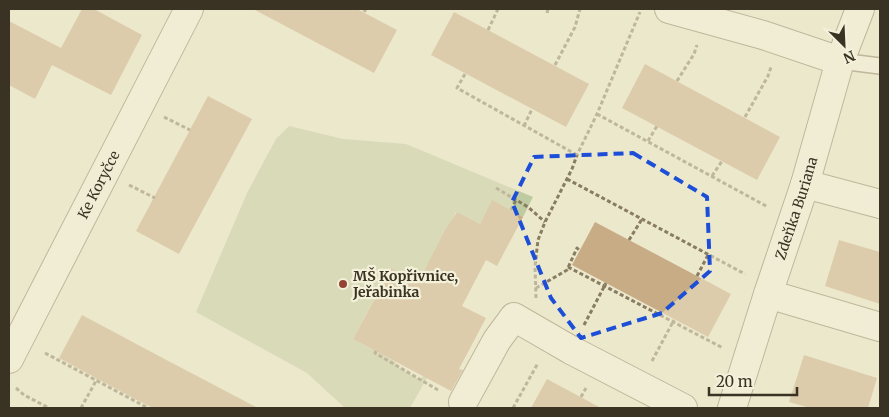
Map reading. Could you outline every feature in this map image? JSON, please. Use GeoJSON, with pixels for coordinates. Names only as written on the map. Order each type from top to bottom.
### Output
{"type":"FeatureCollection","features":[{"type":"Feature","properties":{"kind":"street","name":"Ke Koryčce"},"geometry":{"type":"LineString","coordinates":[[9,359],[189,9]]}},
{"type":"Feature","properties":{"kind":"street"},"geometry":{"type":"LineString","coordinates":[[669,9],[780,41],[840,61]]}},
{"type":"Feature","properties":{"kind":"street","name":"Zdeňka Buriana"},"geometry":{"type":"LineString","coordinates":[[732,408],[758,285],[805,184],[840,61],[860,9]]}},
{"type":"Feature","properties":{"kind":"street"},"geometry":{"type":"LineString","coordinates":[[805,184],[880,204]]}},
{"type":"Feature","properties":{"kind":"street"},"geometry":{"type":"LineString","coordinates":[[758,285],[880,327]]}},
{"type":"Feature","properties":{"kind":"street"},"geometry":{"type":"LineString","coordinates":[[463,402],[497,340],[514,317],[571,350],[683,408]]}},
{"type":"Feature","properties":{"kind":"lane"},"geometry":{"type":"LineString","coordinates":[[840,61],[880,66]]}},
{"type":"Feature","properties":{"kind":"path"},"geometry":{"type":"LineString","coordinates":[[488,30],[498,9]]}},
{"type":"Feature","properties":{"kind":"path"},"geometry":{"type":"LineString","coordinates":[[547,13],[548,9]]}},
{"type":"Feature","properties":{"kind":"path"},"geometry":{"type":"LineString","coordinates":[[555,65],[575,27],[580,9]]}},
{"type":"Feature","properties":{"kind":"path"},"geometry":{"type":"LineString","coordinates":[[536,304],[534,266],[538,240],[597,114],[641,9]]}},
{"type":"Feature","properties":{"kind":"path"},"geometry":{"type":"LineString","coordinates":[[677,81],[694,54],[706,20]]}},
{"type":"Feature","properties":{"kind":"path"},"geometry":{"type":"LineString","coordinates":[[745,118],[768,76],[780,41]]}},
{"type":"Feature","properties":{"kind":"path"},"geometry":{"type":"LineString","coordinates":[[465,74],[457,88],[577,155]]}},
{"type":"Feature","properties":{"kind":"path"},"geometry":{"type":"LineString","coordinates":[[524,126],[532,109]]}},
{"type":"Feature","properties":{"kind":"path"},"geometry":{"type":"LineString","coordinates":[[597,114],[769,207]]}},
{"type":"Feature","properties":{"kind":"path"},"geometry":{"type":"LineString","coordinates":[[164,117],[190,130]]}},
{"type":"Feature","properties":{"kind":"path"},"geometry":{"type":"LineString","coordinates":[[648,141],[656,126]]}},
{"type":"Feature","properties":{"kind":"path"},"geometry":{"type":"LineString","coordinates":[[712,176],[722,161]]}},
{"type":"Feature","properties":{"kind":"path"},"geometry":{"type":"LineString","coordinates":[[567,179],[708,255],[758,285]]}},
{"type":"Feature","properties":{"kind":"path"},"geometry":{"type":"LineString","coordinates":[[128,184],[155,198]]}},
{"type":"Feature","properties":{"kind":"path"},"geometry":{"type":"LineString","coordinates":[[496,188],[528,207],[545,222]]}},
{"type":"Feature","properties":{"kind":"path"},"geometry":{"type":"LineString","coordinates":[[511,210],[516,200]]}},
{"type":"Feature","properties":{"kind":"path"},"geometry":{"type":"LineString","coordinates":[[629,240],[642,219]]}},
{"type":"Feature","properties":{"kind":"path"},"geometry":{"type":"LineString","coordinates":[[536,288],[567,270],[577,248],[580,250]]}},
{"type":"Feature","properties":{"kind":"path"},"geometry":{"type":"LineString","coordinates":[[697,276],[708,255]]}},
{"type":"Feature","properties":{"kind":"path"},"geometry":{"type":"LineString","coordinates":[[568,266],[726,350]]}},
{"type":"Feature","properties":{"kind":"path"},"geometry":{"type":"LineString","coordinates":[[581,332],[606,285]]}},
{"type":"Feature","properties":{"kind":"path"},"geometry":{"type":"LineString","coordinates":[[649,367],[674,321]]}},
{"type":"Feature","properties":{"kind":"path"},"geometry":{"type":"LineString","coordinates":[[41,351],[148,408]]}},
{"type":"Feature","properties":{"kind":"path"},"geometry":{"type":"LineString","coordinates":[[376,351],[375,353],[424,383],[463,402]]}},
{"type":"Feature","properties":{"kind":"path"},"geometry":{"type":"LineString","coordinates":[[513,408],[541,357]]}},
{"type":"Feature","properties":{"kind":"path"},"geometry":{"type":"LineString","coordinates":[[81,408],[96,380]]}},
{"type":"Feature","properties":{"kind":"path"},"geometry":{"type":"LineString","coordinates":[[16,388],[24,395],[49,408]]}},
{"type":"Feature","properties":{"kind":"highlighted area"},"geometry":{"type":"Polygon","coordinates":[[[633,153],[707,197],[710,271],[662,313],[581,338],[551,298],[512,202],[534,157],[633,153]]]}},
{"type":"Feature","properties":{"kind":"green space","name":"MŠ Kopřivnice, Jeřabinka"},"geometry":{"type":"Polygon","coordinates":[[[289,126],[343,139],[406,144],[533,197],[523,217],[492,201],[480,224],[456,212],[418,283],[390,268],[353,339],[396,362],[395,365],[420,380],[423,376],[427,378],[410,408],[345,408],[307,373],[196,312],[248,191],[276,139],[289,126]]]}},
{"type":"Feature","properties":{"kind":"building"},"geometry":{"type":"Polygon","coordinates":[[[82,9],[94,9],[142,35],[111,95],[52,65],[35,99],[9,85],[9,21],[61,48],[82,9]]]}},
{"type":"Feature","properties":{"kind":"building"},"geometry":{"type":"Polygon","coordinates":[[[253,9],[357,9],[397,30],[374,73],[253,9]]]}},
{"type":"Feature","properties":{"kind":"building"},"geometry":{"type":"Polygon","coordinates":[[[454,12],[589,84],[566,127],[431,55],[454,12]]]}},
{"type":"Feature","properties":{"kind":"building"},"geometry":{"type":"Polygon","coordinates":[[[645,64],[780,137],[757,180],[622,108],[645,64]]]}},
{"type":"Feature","properties":{"kind":"building"},"geometry":{"type":"Polygon","coordinates":[[[208,96],[252,119],[179,254],[136,231],[208,96]]]}},
{"type":"Feature","properties":{"kind":"building"},"geometry":{"type":"Polygon","coordinates":[[[492,200],[523,217],[497,266],[486,260],[462,306],[486,318],[459,369],[463,370],[451,391],[353,339],[391,268],[418,283],[445,230],[457,212],[480,224],[492,200]]]}},
{"type":"Feature","properties":{"kind":"building"},"geometry":{"type":"Polygon","coordinates":[[[595,222],[731,294],[708,337],[572,265],[595,222]]]}},
{"type":"Feature","properties":{"kind":"building"},"geometry":{"type":"Polygon","coordinates":[[[839,240],[880,252],[880,304],[825,286],[839,240]]]}},
{"type":"Feature","properties":{"kind":"building"},"geometry":{"type":"Polygon","coordinates":[[[82,315],[258,408],[153,408],[135,399],[59,358],[82,315]]]}},
{"type":"Feature","properties":{"kind":"building"},"geometry":{"type":"Polygon","coordinates":[[[804,355],[877,378],[868,408],[810,408],[789,402],[804,355]]]}},
{"type":"Feature","properties":{"kind":"building"},"geometry":{"type":"Polygon","coordinates":[[[547,379],[601,408],[531,408],[547,379]]]}},
{"type":"Feature","properties":{"kind":"place","name":"MŠ Kopřivnice, Jeřabinka"},"geometry":{"type":"Point","coordinates":[343,284]}}]}
